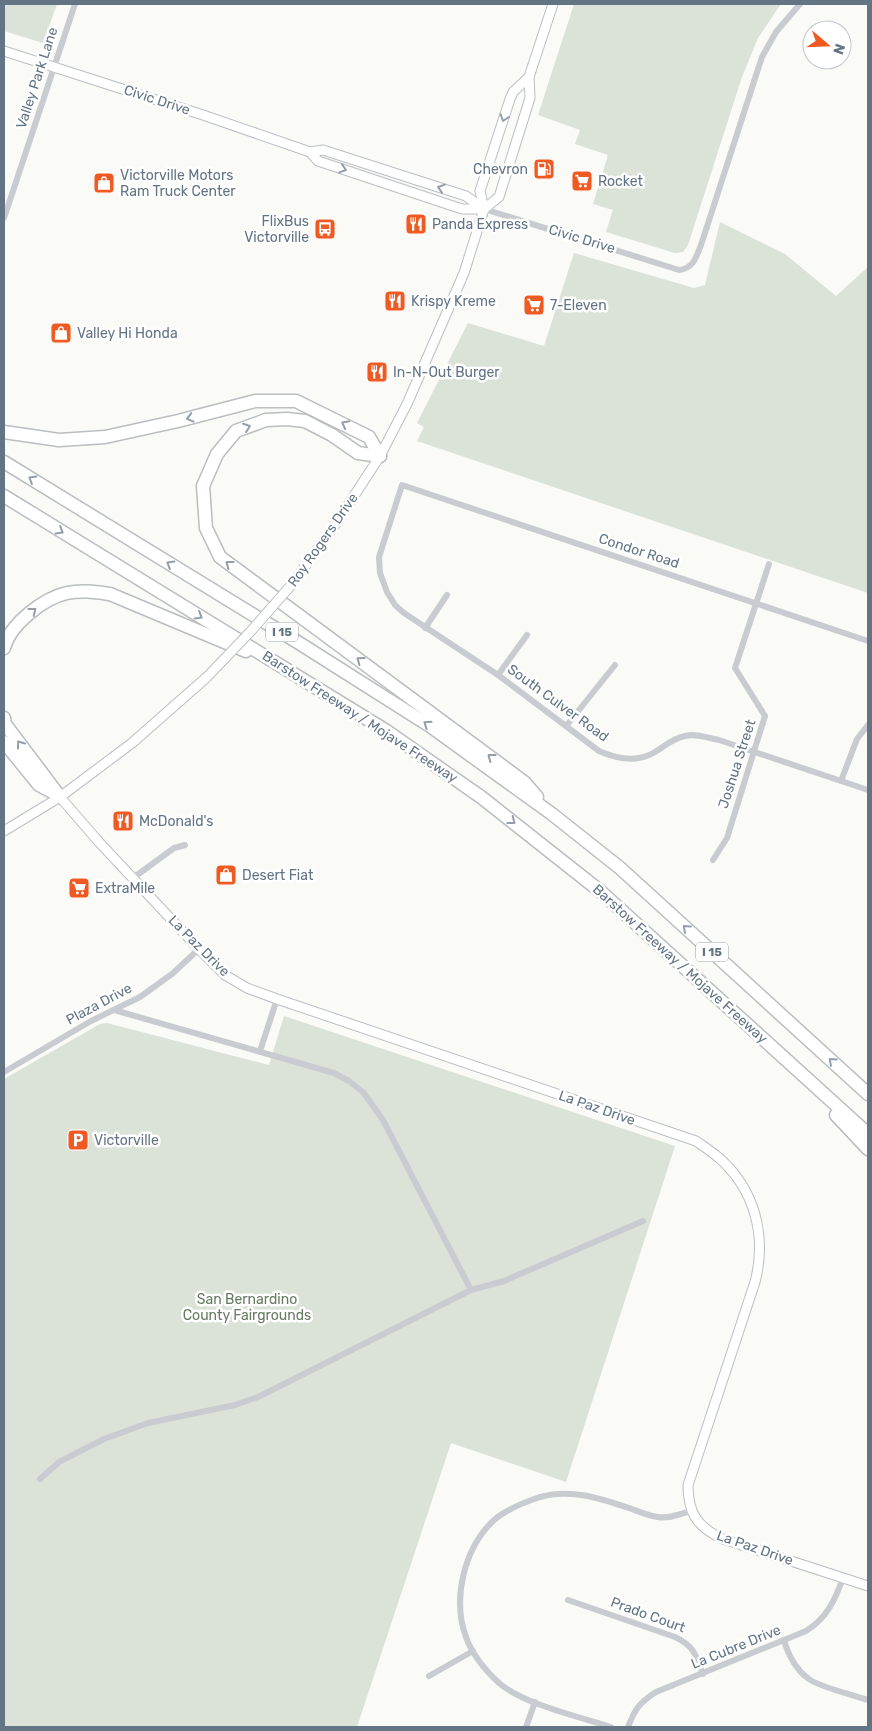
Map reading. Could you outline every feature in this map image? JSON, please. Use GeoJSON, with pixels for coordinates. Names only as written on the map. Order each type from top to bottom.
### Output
{"type":"FeatureCollection","features":[{"type":"Feature","properties":{"kind":"highway"},"geometry":{"type":"LineString","coordinates":[[4,432],[59,440],[105,437],[255,401],[296,401],[368,437],[380,456]]}},
{"type":"Feature","properties":{"kind":"highway"},"geometry":{"type":"LineString","coordinates":[[380,456],[358,453],[332,435],[305,421],[288,419],[266,420],[236,431],[217,454],[203,486],[206,528],[220,557],[524,782],[552,814]]}},
{"type":"Feature","properties":{"kind":"highway","name":"Barstow Freeway / Mojave Freeway"},"geometry":{"type":"LineString","coordinates":[[4,462],[422,720],[552,814],[620,868],[868,1094]]}},
{"type":"Feature","properties":{"kind":"highway","name":"Barstow Freeway / Mojave Freeway"},"geometry":{"type":"LineString","coordinates":[[4,496],[385,730],[481,797],[600,891],[868,1134]]}},
{"type":"Feature","properties":{"kind":"highway"},"geometry":{"type":"LineString","coordinates":[[4,648],[14,628],[36,608],[65,593],[90,590],[110,594],[283,667]]}},
{"type":"Feature","properties":{"kind":"highway"},"geometry":{"type":"LineString","coordinates":[[4,718],[5,724],[60,797]]}},
{"type":"Feature","properties":{"kind":"highway"},"geometry":{"type":"LineString","coordinates":[[4,742],[39,785],[60,797]]}},
{"type":"Feature","properties":{"kind":"highway"},"geometry":{"type":"LineString","coordinates":[[762,1037],[868,1149]]}},
{"type":"Feature","properties":{"kind":"street","name":"Valley Park Lane"},"geometry":{"type":"LineString","coordinates":[[4,218],[75,4]]}},
{"type":"Feature","properties":{"kind":"street","name":"Roy Rogers Drive"},"geometry":{"type":"LineString","coordinates":[[484,210],[499,197],[530,98],[529,77],[553,4]]}},
{"type":"Feature","properties":{"kind":"street","name":"Civic Drive"},"geometry":{"type":"LineString","coordinates":[[4,51],[310,152],[323,150],[457,193],[466,196],[484,210],[679,270],[686,269],[695,261],[762,57],[776,32],[800,4]]}},
{"type":"Feature","properties":{"kind":"street","name":"Roy Rogers Drive"},"geometry":{"type":"LineString","coordinates":[[60,797],[132,743],[207,676],[251,630],[293,583],[337,522],[380,456],[407,404],[464,273],[484,210],[480,191],[510,100],[513,92],[529,77]]}},
{"type":"Feature","properties":{"kind":"street","name":"Condor Road"},"geometry":{"type":"LineString","coordinates":[[402,485],[868,641]]}},
{"type":"Feature","properties":{"kind":"street","name":"South Culver Road"},"geometry":{"type":"LineString","coordinates":[[402,485],[379,557],[380,573],[387,592],[395,605],[425,628],[498,675],[567,725],[599,751],[616,758],[633,759],[647,756],[672,741],[685,736],[695,735],[719,740],[868,790]]}},
{"type":"Feature","properties":{"kind":"street","name":"Joshua Street"},"geometry":{"type":"LineString","coordinates":[[713,860],[727,838],[765,716],[735,668],[769,564]]}},
{"type":"Feature","properties":{"kind":"street"},"geometry":{"type":"LineString","coordinates":[[425,628],[447,595]]}},
{"type":"Feature","properties":{"kind":"street"},"geometry":{"type":"LineString","coordinates":[[498,675],[527,635]]}},
{"type":"Feature","properties":{"kind":"street"},"geometry":{"type":"LineString","coordinates":[[567,725],[615,665]]}},
{"type":"Feature","properties":{"kind":"street"},"geometry":{"type":"LineString","coordinates":[[841,781],[857,739],[868,725]]}},
{"type":"Feature","properties":{"kind":"street"},"geometry":{"type":"LineString","coordinates":[[4,831],[60,797]]}},
{"type":"Feature","properties":{"kind":"street","name":"La Paz Drive"},"geometry":{"type":"LineString","coordinates":[[60,797],[199,949],[225,975],[236,982],[277,999],[696,1141],[718,1158],[737,1178],[749,1198],[757,1224],[760,1248],[759,1266],[688,1484],[691,1511],[699,1523],[723,1539],[868,1586]]}},
{"type":"Feature","properties":{"kind":"street"},"geometry":{"type":"LineString","coordinates":[[133,878],[174,848],[185,845]]}},
{"type":"Feature","properties":{"kind":"street","name":"Plaza Drive"},"geometry":{"type":"LineString","coordinates":[[4,1072],[140,997],[172,974],[199,949]]}},
{"type":"Feature","properties":{"kind":"street"},"geometry":{"type":"LineString","coordinates":[[260,1051],[277,999]]}},
{"type":"Feature","properties":{"kind":"street"},"geometry":{"type":"LineString","coordinates":[[114,1010],[334,1073],[350,1081],[363,1092],[382,1120],[471,1290]]}},
{"type":"Feature","properties":{"kind":"street"},"geometry":{"type":"LineString","coordinates":[[40,1479],[59,1462],[104,1439],[148,1423],[235,1404],[258,1397],[471,1290],[504,1281],[643,1221]]}},
{"type":"Feature","properties":{"kind":"street"},"geometry":{"type":"LineString","coordinates":[[611,1727],[517,1695],[499,1683],[482,1664],[466,1637],[461,1617],[460,1596],[463,1575],[472,1552],[481,1536],[493,1521],[505,1513],[541,1497],[576,1493],[599,1498],[656,1517],[667,1517],[691,1511]]}},
{"type":"Feature","properties":{"kind":"street","name":"La Cubre Drive"},"geometry":{"type":"LineString","coordinates":[[628,1727],[634,1712],[642,1701],[656,1692],[806,1631],[824,1617],[833,1603],[843,1578]]}},
{"type":"Feature","properties":{"kind":"street","name":"Prado Court"},"geometry":{"type":"LineString","coordinates":[[568,1600],[686,1642],[694,1651],[703,1674]]}},
{"type":"Feature","properties":{"kind":"street"},"geometry":{"type":"LineString","coordinates":[[784,1640],[786,1649],[795,1664],[811,1681],[868,1700]]}},
{"type":"Feature","properties":{"kind":"street"},"geometry":{"type":"LineString","coordinates":[[429,1676],[473,1651]]}},
{"type":"Feature","properties":{"kind":"street"},"geometry":{"type":"LineString","coordinates":[[526,1727],[535,1702]]}},
{"type":"Feature","properties":{"kind":"green space"},"geometry":{"type":"Polygon","coordinates":[[[4,4],[57,4],[43,43],[4,31],[4,4]]]}},
{"type":"Feature","properties":{"kind":"green space"},"geometry":{"type":"Polygon","coordinates":[[[574,4],[781,4],[758,38],[742,77],[688,245],[683,252],[675,253],[606,232],[613,210],[593,204],[608,155],[575,144],[580,130],[538,115],[574,4]]]}},
{"type":"Feature","properties":{"kind":"green space"},"geometry":{"type":"Polygon","coordinates":[[[720,222],[785,254],[836,296],[868,267],[868,593],[417,441],[424,427],[417,423],[468,323],[544,346],[574,253],[694,288],[705,285],[720,222]]]}},
{"type":"Feature","properties":{"kind":"green space","name":"San Bernardino County Fairgrounds"},"geometry":{"type":"Polygon","coordinates":[[[284,1016],[675,1146],[566,1482],[451,1443],[357,1727],[4,1727],[4,1079],[100,1024],[107,1023],[269,1065],[284,1016]]]}},
{"type":"Feature","properties":{"kind":"place","name":"Chevron"},"geometry":{"type":"Point","coordinates":[544,169]}},
{"type":"Feature","properties":{"kind":"place","name":"Rocket"},"geometry":{"type":"Point","coordinates":[582,181]}},
{"type":"Feature","properties":{"kind":"place","name":"Victorville Motors Ram Truck Center"},"geometry":{"type":"Point","coordinates":[104,183]}},
{"type":"Feature","properties":{"kind":"place","name":"Panda Express"},"geometry":{"type":"Point","coordinates":[416,224]}},
{"type":"Feature","properties":{"kind":"place","name":"FlixBus Victorville"},"geometry":{"type":"Point","coordinates":[325,229]}},
{"type":"Feature","properties":{"kind":"place","name":"Krispy Kreme"},"geometry":{"type":"Point","coordinates":[395,301]}},
{"type":"Feature","properties":{"kind":"place","name":"7-Eleven"},"geometry":{"type":"Point","coordinates":[534,305]}},
{"type":"Feature","properties":{"kind":"place","name":"Valley Hi Honda"},"geometry":{"type":"Point","coordinates":[61,333]}},
{"type":"Feature","properties":{"kind":"place","name":"In-N-Out Burger"},"geometry":{"type":"Point","coordinates":[377,372]}},
{"type":"Feature","properties":{"kind":"place","name":"McDonald's"},"geometry":{"type":"Point","coordinates":[123,821]}},
{"type":"Feature","properties":{"kind":"place","name":"Desert Fiat"},"geometry":{"type":"Point","coordinates":[226,875]}},
{"type":"Feature","properties":{"kind":"place","name":"ExtraMile"},"geometry":{"type":"Point","coordinates":[79,888]}},
{"type":"Feature","properties":{"kind":"place","name":"Victorville"},"geometry":{"type":"Point","coordinates":[78,1140]}}]}
